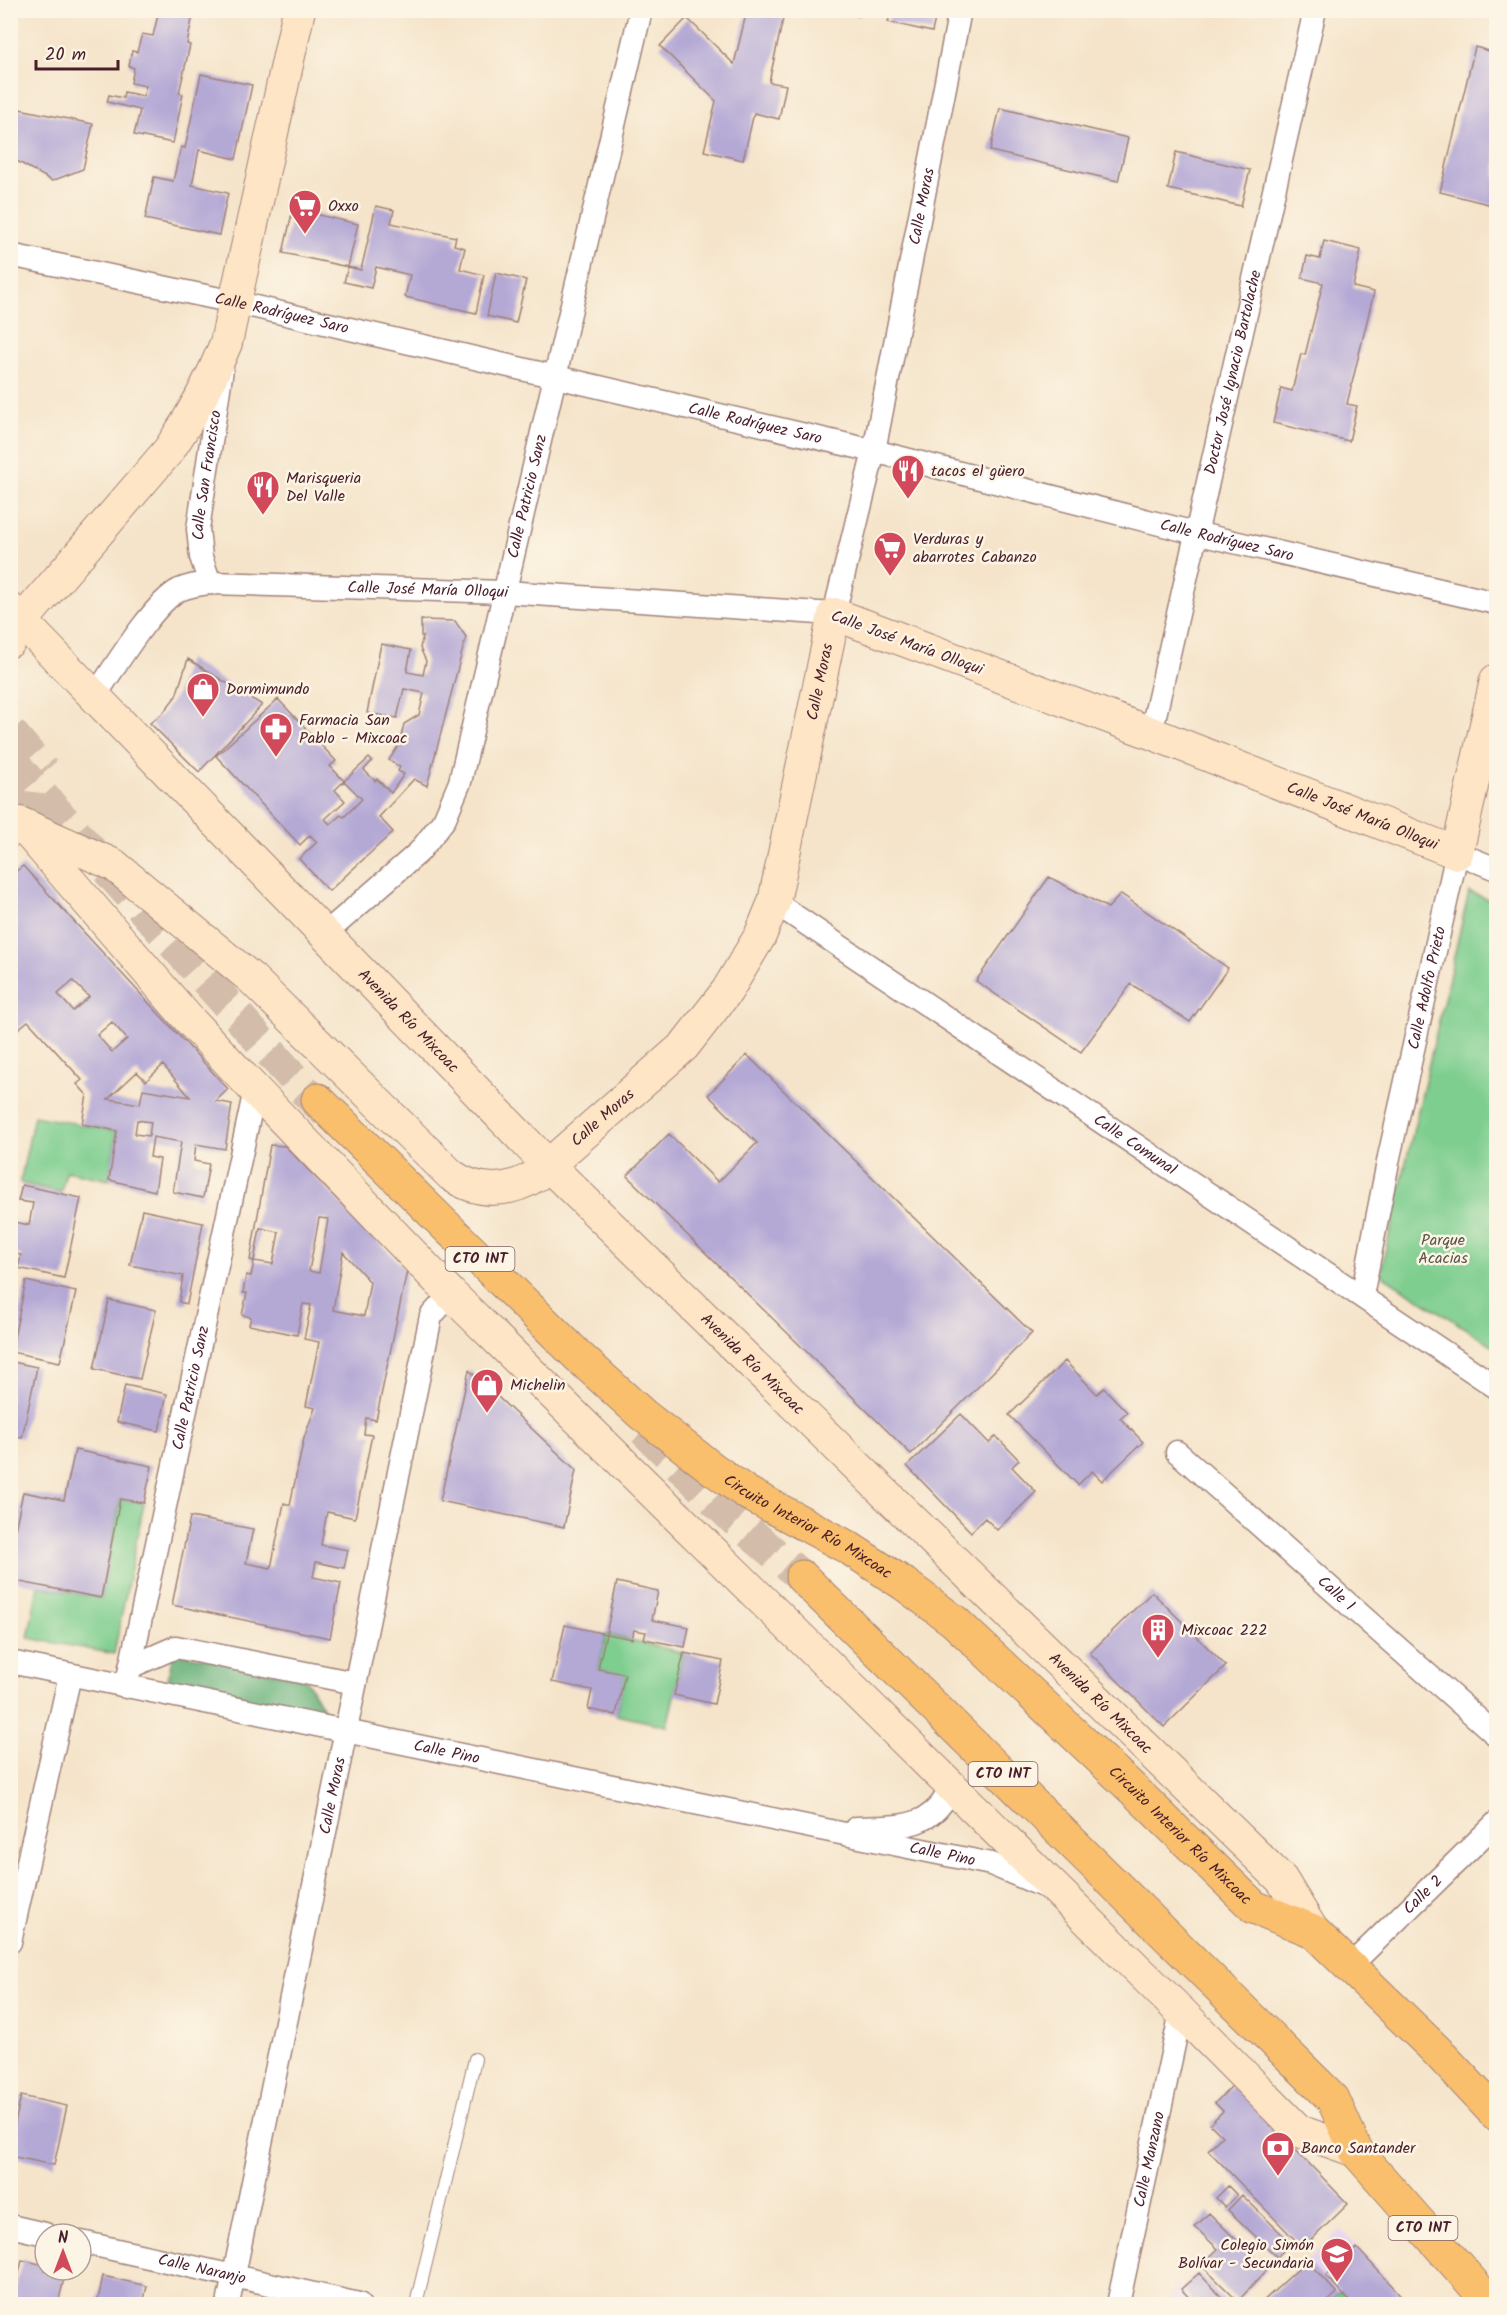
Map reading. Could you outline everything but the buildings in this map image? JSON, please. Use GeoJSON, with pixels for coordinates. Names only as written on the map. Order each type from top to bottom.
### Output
{"type":"FeatureCollection","features":[{"type":"Feature","properties":{"kind":"highway","name":"Circuito Interior Río Mixcoac"},"geometry":{"type":"LineString","coordinates":[[318,1100],[579,1357],[643,1415],[747,1493],[849,1548],[954,1621],[1254,1907],[1313,1931]]}},
{"type":"Feature","properties":{"kind":"highway","name":"CTO INT"},"geometry":{"type":"LineString","coordinates":[[802,1577],[1334,2099],[1356,2151],[1491,2304]]}},
{"type":"Feature","properties":{"kind":"highway","name":"Avenida Río Mixcoac"},"geometry":{"type":"LineString","coordinates":[[1313,1931],[1435,2049],[1497,2114]]}},
{"type":"Feature","properties":{"kind":"main road","name":"Calle San Francisco"},"geometry":{"type":"LineString","coordinates":[[14,623],[169,450],[201,399],[226,343],[299,10]]}},
{"type":"Feature","properties":{"kind":"main road","name":"Calle José María Olloqui"},"geometry":{"type":"LineString","coordinates":[[834,614],[1151,733],[1457,853]]}},
{"type":"Feature","properties":{"kind":"main road","name":"Calle Moras"},"geometry":{"type":"LineString","coordinates":[[14,822],[114,865],[252,979],[456,1178],[480,1188],[508,1188],[531,1179],[684,1046],[727,991],[759,936],[774,902],[834,614]]}},
{"type":"Feature","properties":{"kind":"main road","name":"Avenida Río Mixcoac"},"geometry":{"type":"LineString","coordinates":[[14,623],[95,696],[548,1165],[1282,1880],[1313,1931]]}},
{"type":"Feature","properties":{"kind":"main road","name":"Calle Adolfo Prieto"},"geometry":{"type":"LineString","coordinates":[[1457,853],[1497,680]]}},
{"type":"Feature","properties":{"kind":"main road","name":"CTO INT"},"geometry":{"type":"LineString","coordinates":[[14,822],[184,1014],[451,1294],[1299,2130],[1356,2151]]}},
{"type":"Feature","properties":{"kind":"street","name":"Calle Patricio Sanz"},"geometry":{"type":"LineString","coordinates":[[325,934],[419,852],[444,820],[460,782],[557,377],[641,10]]}},
{"type":"Feature","properties":{"kind":"street","name":"Calle Moras"},"geometry":{"type":"LineString","coordinates":[[834,614],[874,451],[960,10]]}},
{"type":"Feature","properties":{"kind":"street","name":"Doctor José Ignacio Bartolache"},"geometry":{"type":"LineString","coordinates":[[1151,733],[1315,10]]}},
{"type":"Feature","properties":{"kind":"street","name":"Calle Rodríguez Saro"},"geometry":{"type":"LineString","coordinates":[[10,255],[234,302],[874,451],[1195,533],[1497,603]]}},
{"type":"Feature","properties":{"kind":"street","name":"Calle San Francisco"},"geometry":{"type":"LineString","coordinates":[[210,583],[201,557],[198,529],[226,343]]}},
{"type":"Feature","properties":{"kind":"street","name":"Calle José María Olloqui"},"geometry":{"type":"LineString","coordinates":[[210,583],[505,592],[834,614]]}},
{"type":"Feature","properties":{"kind":"street"},"geometry":{"type":"LineString","coordinates":[[95,696],[158,606],[179,590],[210,583]]}},
{"type":"Feature","properties":{"kind":"street","name":"Calle José María Olloqui"},"geometry":{"type":"LineString","coordinates":[[1457,853],[1497,868]]}},
{"type":"Feature","properties":{"kind":"street","name":"Calle Adolfo Prieto"},"geometry":{"type":"LineString","coordinates":[[1362,1296],[1389,1157],[1457,853]]}},
{"type":"Feature","properties":{"kind":"street","name":"Calle Comunal"},"geometry":{"type":"LineString","coordinates":[[774,902],[1497,1388]]}},
{"type":"Feature","properties":{"kind":"street","name":"Calle Patricio Sanz"},"geometry":{"type":"LineString","coordinates":[[128,1677],[255,1090]]}},
{"type":"Feature","properties":{"kind":"street","name":"Calle Moras"},"geometry":{"type":"LineString","coordinates":[[228,2304],[431,1316],[451,1294]]}},
{"type":"Feature","properties":{"kind":"street","name":"Calle 1"},"geometry":{"type":"LineString","coordinates":[[1177,1452],[1497,1735]]}},
{"type":"Feature","properties":{"kind":"street"},"geometry":{"type":"LineString","coordinates":[[128,1677],[176,1647],[355,1683]]}},
{"type":"Feature","properties":{"kind":"street","name":"Calle Pino"},"geometry":{"type":"LineString","coordinates":[[10,1662],[70,1675],[128,1677],[345,1732],[991,1864],[1060,1894]]}},
{"type":"Feature","properties":{"kind":"street"},"geometry":{"type":"LineString","coordinates":[[10,1942],[70,1675]]}},
{"type":"Feature","properties":{"kind":"street","name":"Calle Pino"},"geometry":{"type":"LineString","coordinates":[[821,1829],[916,1823],[931,1816],[944,1802],[951,1786]]}},
{"type":"Feature","properties":{"kind":"street","name":"Calle 2"},"geometry":{"type":"LineString","coordinates":[[1350,1966],[1497,1823]]}},
{"type":"Feature","properties":{"kind":"street","name":"Calle Manzano"},"geometry":{"type":"LineString","coordinates":[[1118,2304],[1182,2013]]}},
{"type":"Feature","properties":{"kind":"street"},"geometry":{"type":"LineString","coordinates":[[10,2226],[33,2231]]}},
{"type":"Feature","properties":{"kind":"street","name":"Calle Naranjo"},"geometry":{"type":"LineString","coordinates":[[93,2245],[359,2304]]}},
{"type":"Feature","properties":{"kind":"lane"},"geometry":{"type":"LineString","coordinates":[[416,2304],[475,2059]]}},
{"type":"Feature","properties":{"kind":"shaded area","name":"Colegio Simón Bolívar - Secundaria"},"geometry":{"type":"Polygon","coordinates":[[[1341,2229],[1410,2304],[1260,2304],[1307,2261],[1341,2229]]]}},
{"type":"Feature","properties":{"kind":"shaded area","name":"Colegio Simón Bolívar - Secundaria"},"geometry":{"type":"Polygon","coordinates":[[[1175,2283],[1193,2304],[1170,2304],[1175,2283]]]}},
{"type":"Feature","properties":{"kind":"green space","name":"Parque Acacias"},"geometry":{"type":"Polygon","coordinates":[[[1469,892],[1496,902],[1496,1348],[1380,1274],[1469,892]]]}},
{"type":"Feature","properties":{"kind":"green space"},"geometry":{"type":"Polygon","coordinates":[[[34,1116],[117,1131],[109,1180],[66,1171],[61,1192],[20,1183],[34,1116]]]}},
{"type":"Feature","properties":{"kind":"green space"},"geometry":{"type":"Polygon","coordinates":[[[120,1499],[144,1503],[114,1654],[28,1638],[38,1586],[101,1598],[120,1499]]]}},
{"type":"Feature","properties":{"kind":"green space"},"geometry":{"type":"Polygon","coordinates":[[[606,1634],[684,1653],[667,1726],[616,1715],[624,1675],[598,1669],[606,1634]]]}},
{"type":"Feature","properties":{"kind":"green space"},"geometry":{"type":"Polygon","coordinates":[[[173,1652],[306,1679],[332,1724],[166,1690],[173,1652]]]}},
{"type":"Feature","properties":{"kind":"green space"},"geometry":{"type":"Polygon","coordinates":[[[1340,2291],[1352,2304],[1325,2304],[1340,2291]]]}},
{"type":"Feature","properties":{"kind":"tunnel"},"geometry":{"type":"LineString","coordinates":[[10,732],[44,772]]}},
{"type":"Feature","properties":{"kind":"tunnel"},"geometry":{"type":"LineString","coordinates":[[10,760],[303,1089],[336,1122]]}},
{"type":"Feature","properties":{"kind":"tunnel"},"geometry":{"type":"LineString","coordinates":[[10,806],[36,809],[65,818]]}},
{"type":"Feature","properties":{"kind":"tunnel"},"geometry":{"type":"LineString","coordinates":[[644,1430],[736,1521],[802,1577]]}},
{"type":"Feature","properties":{"kind":"place","name":"Oxxo"},"geometry":{"type":"Point","coordinates":[305,235]}},
{"type":"Feature","properties":{"kind":"place","name":"tacos el güero"},"geometry":{"type":"Point","coordinates":[908,500]}},
{"type":"Feature","properties":{"kind":"place","name":"Marisqueria Del Valle"},"geometry":{"type":"Point","coordinates":[263,516]}},
{"type":"Feature","properties":{"kind":"place","name":"Verduras y abarrotes Cabanzo"},"geometry":{"type":"Point","coordinates":[890,577]}},
{"type":"Feature","properties":{"kind":"place","name":"Dormimundo"},"geometry":{"type":"Point","coordinates":[203,718]}},
{"type":"Feature","properties":{"kind":"place","name":"Farmacia San Pablo - Mixcoac"},"geometry":{"type":"Point","coordinates":[276,758]}},
{"type":"Feature","properties":{"kind":"place","name":"Michelin"},"geometry":{"type":"Point","coordinates":[487,1414]}},
{"type":"Feature","properties":{"kind":"place","name":"Mixcoac 222"},"geometry":{"type":"Point","coordinates":[1158,1659]}},
{"type":"Feature","properties":{"kind":"place","name":"Banco Santander"},"geometry":{"type":"Point","coordinates":[1278,2177]}},
{"type":"Feature","properties":{"kind":"place","name":"Colegio Simón Bolívar - Secundaria"},"geometry":{"type":"Point","coordinates":[1337,2283]}}]}
